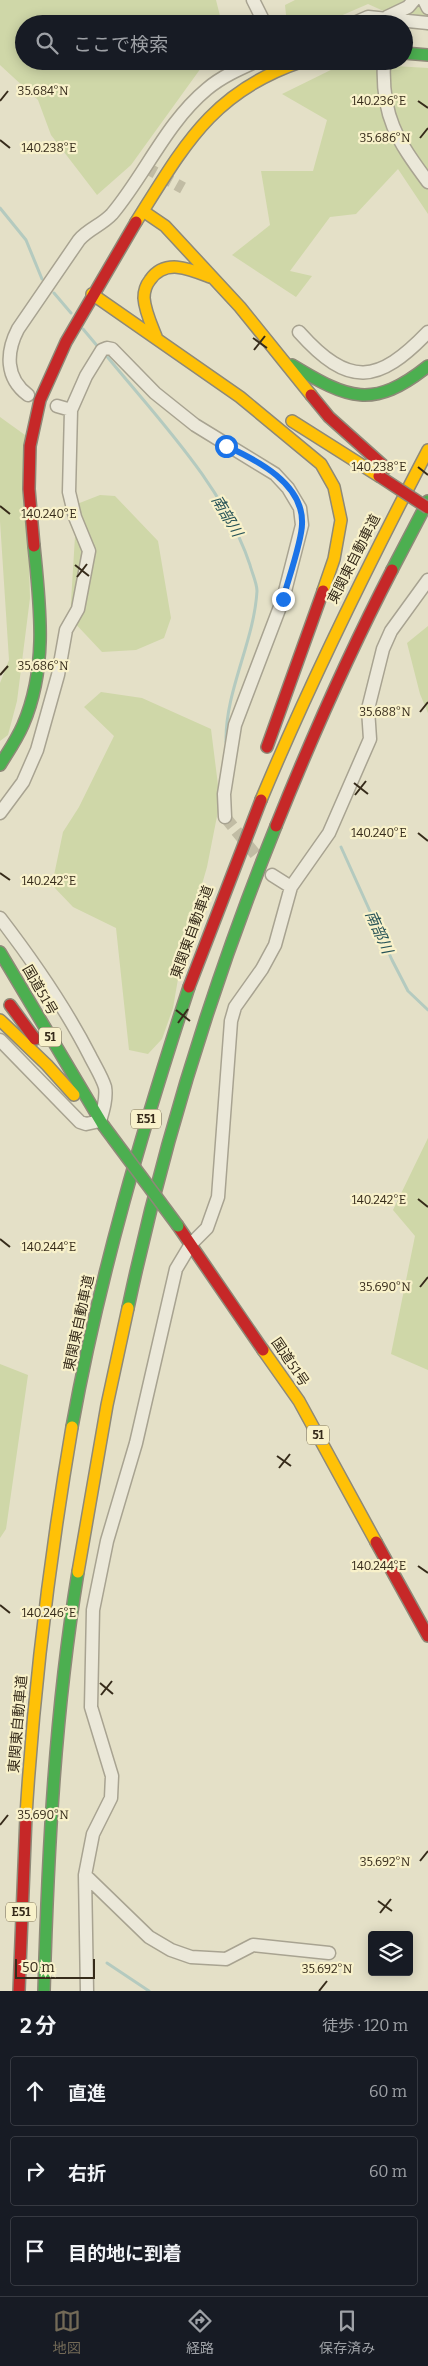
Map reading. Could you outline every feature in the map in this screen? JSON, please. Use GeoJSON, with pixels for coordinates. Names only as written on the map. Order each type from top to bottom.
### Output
{"type":"FeatureCollection","features":[{"type":"Feature","properties":{"kind":"highway"},"geometry":{"type":"LineString","coordinates":[[413,54],[428,55]]}},
{"type":"Feature","properties":{"kind":"highway"},"geometry":{"type":"LineString","coordinates":[[0,765],[14,745],[25,724],[34,702],[39,678],[42,636],[28,481],[34,416],[54,364],[92,294],[192,136],[211,114],[230,97],[252,83],[282,70]]}},
{"type":"Feature","properties":{"kind":"highway"},"geometry":{"type":"LineString","coordinates":[[143,211],[165,226],[214,278],[240,307],[329,417],[382,472],[428,510],[385,583]]}},
{"type":"Feature","properties":{"kind":"highway"},"geometry":{"type":"LineString","coordinates":[[157,339],[146,311],[144,297],[150,278],[161,270],[174,266],[214,278]]}},
{"type":"Feature","properties":{"kind":"highway"},"geometry":{"type":"LineString","coordinates":[[92,294],[240,397],[297,442],[321,464],[334,487],[341,520],[334,559],[263,759]]}},
{"type":"Feature","properties":{"kind":"highway"},"geometry":{"type":"LineString","coordinates":[[281,358],[331,388],[352,395],[370,396],[400,388],[428,366]]}},
{"type":"Feature","properties":{"kind":"highway"},"geometry":{"type":"LineString","coordinates":[[240,397],[279,412],[314,437],[428,496]]}},
{"type":"Feature","properties":{"kind":"highway","name":"東関東自動車道"},"geometry":{"type":"LineString","coordinates":[[19,1991],[24,1834],[40,1636],[68,1446],[102,1282],[154,1093],[200,953],[231,870],[324,652],[363,572],[428,450]]}},
{"type":"Feature","properties":{"kind":"highway","name":"E51"},"geometry":{"type":"LineString","coordinates":[[44,1991],[48,1837],[62,1684],[100,1430],[134,1278],[155,1195],[208,1011],[252,883],[306,750],[385,583],[428,501]]}},
{"type":"Feature","properties":{"kind":"highway"},"geometry":{"type":"LineString","coordinates":[[231,870],[242,816]]}},
{"type":"Feature","properties":{"kind":"highway","name":"国道51号"},"geometry":{"type":"LineString","coordinates":[[0,952],[102,1123],[191,1244],[299,1401],[428,1636]]}},
{"type":"Feature","properties":{"kind":"highway"},"geometry":{"type":"LineString","coordinates":[[0,994],[55,1047]]}},
{"type":"Feature","properties":{"kind":"highway"},"geometry":{"type":"LineString","coordinates":[[10,1005],[63,1076],[71,1092]]}},
{"type":"Feature","properties":{"kind":"highway","name":"国道51号"},"geometry":{"type":"LineString","coordinates":[[0,1020],[102,1123]]}},
{"type":"Feature","properties":{"kind":"street"},"geometry":{"type":"LineString","coordinates":[[253,0],[260,15]]}},
{"type":"Feature","properties":{"kind":"street"},"geometry":{"type":"LineString","coordinates":[[396,15],[408,8],[414,0]]}},
{"type":"Feature","properties":{"kind":"street"},"geometry":{"type":"LineString","coordinates":[[424,0],[428,8]]}},
{"type":"Feature","properties":{"kind":"street"},"geometry":{"type":"LineString","coordinates":[[413,22],[428,23]]}},
{"type":"Feature","properties":{"kind":"street"},"geometry":{"type":"LineString","coordinates":[[28,395],[14,382],[10,366],[10,353],[12,340],[29,312],[79,240],[86,232],[112,214],[174,125],[193,103],[220,80],[239,70]]}},
{"type":"Feature","properties":{"kind":"street"},"geometry":{"type":"LineString","coordinates":[[383,70],[386,106],[390,121],[401,144],[428,182]]}},
{"type":"Feature","properties":{"kind":"street"},"geometry":{"type":"LineString","coordinates":[[299,332],[326,359],[355,372],[369,372],[393,364],[407,354],[428,332]]}},
{"type":"Feature","properties":{"kind":"street"},"geometry":{"type":"LineString","coordinates":[[0,813],[23,782],[37,750],[58,675],[66,630],[78,609],[89,561],[89,551],[75,517],[69,492],[71,410],[86,376],[102,350],[106,348],[112,349],[155,393],[195,425],[226,446],[252,458],[275,474],[288,488],[300,508],[302,525],[283,599],[235,725],[224,794],[225,816]]}},
{"type":"Feature","properties":{"kind":"street"},"geometry":{"type":"LineString","coordinates":[[57,406],[71,410]]}},
{"type":"Feature","properties":{"kind":"street"},"geometry":{"type":"LineString","coordinates":[[87,1991],[85,1875],[93,1834],[111,1798],[112,1776],[91,1707],[93,1610],[107,1541],[136,1443],[176,1269],[191,1244],[207,1228],[218,1197],[231,1021],[235,1008],[262,969],[274,945],[291,887],[328,833],[370,738],[368,708],[383,649],[391,631],[428,580]]}},
{"type":"Feature","properties":{"kind":"street"},"geometry":{"type":"LineString","coordinates":[[272,876],[291,887]]}},
{"type":"Feature","properties":{"kind":"street"},"geometry":{"type":"LineString","coordinates":[[0,918],[24,949],[78,1032],[105,1087],[102,1123],[86,1124],[80,1122],[0,1040]]}},
{"type":"Feature","properties":{"kind":"street"},"geometry":{"type":"LineString","coordinates":[[85,1875],[148,1937],[171,1950],[191,1957],[226,1959],[252,1945],[329,1953]]}},
{"type":"Feature","properties":{"kind":"green space"},"geometry":{"type":"Polygon","coordinates":[[[0,0],[216,0],[220,15],[15,15],[15,70],[200,70],[131,165],[97,195],[51,135],[38,100],[0,65],[0,0]]]}},
{"type":"Feature","properties":{"kind":"green space"},"geometry":{"type":"Polygon","coordinates":[[[295,0],[428,0],[428,31],[413,24],[413,15],[392,15],[368,4],[343,15],[286,15],[285,5],[295,0]]]}},
{"type":"Feature","properties":{"kind":"green space"},"geometry":{"type":"Polygon","coordinates":[[[413,67],[428,68],[428,214],[398,169],[356,214],[330,217],[290,271],[312,276],[296,297],[232,255],[270,225],[261,171],[313,171],[327,120],[282,94],[331,70],[413,70],[413,67]]]}},
{"type":"Feature","properties":{"kind":"green space"},"geometry":{"type":"Polygon","coordinates":[[[0,417],[25,435],[30,598],[17,701],[8,735],[0,741],[0,683],[9,660],[0,521],[0,417]]]}},
{"type":"Feature","properties":{"kind":"green space"},"geometry":{"type":"Polygon","coordinates":[[[100,495],[115,496],[158,541],[171,618],[164,638],[136,650],[102,652],[70,618],[77,504],[100,495]]]}},
{"type":"Feature","properties":{"kind":"green space"},"geometry":{"type":"Polygon","coordinates":[[[428,626],[428,713],[420,694],[407,643],[428,626]]]}},
{"type":"Feature","properties":{"kind":"green space"},"geometry":{"type":"Polygon","coordinates":[[[101,692],[142,698],[211,729],[220,801],[207,867],[183,950],[173,1008],[162,1039],[148,1054],[129,1050],[116,928],[73,907],[52,885],[63,832],[79,807],[114,736],[84,707],[101,692]]]}},
{"type":"Feature","properties":{"kind":"green space"},"geometry":{"type":"Polygon","coordinates":[[[428,1138],[428,1370],[391,1354],[415,1236],[393,1210],[428,1138]]]}},
{"type":"Feature","properties":{"kind":"green space"},"geometry":{"type":"Polygon","coordinates":[[[0,1364],[28,1375],[6,1529],[0,1538],[0,1364]]]}},
{"type":"Feature","properties":{"kind":"waterway","name":"南部川"},"geometry":{"type":"LineString","coordinates":[[0,208],[26,240],[42,279]]}},
{"type":"Feature","properties":{"kind":"waterway","name":"南部川"},"geometry":{"type":"LineString","coordinates":[[54,293],[71,313]]}},
{"type":"Feature","properties":{"kind":"waterway","name":"南部川"},"geometry":{"type":"LineString","coordinates":[[83,329],[99,348]]}},
{"type":"Feature","properties":{"kind":"waterway","name":"南部川"},"geometry":{"type":"LineString","coordinates":[[105,354],[167,428],[206,480],[224,508],[238,536],[255,581],[257,591],[255,610],[230,704],[226,742]]}},
{"type":"Feature","properties":{"kind":"waterway","name":"南部川"},"geometry":{"type":"LineString","coordinates":[[341,847],[408,991],[428,1010]]}},
{"type":"Feature","properties":{"kind":"waterway"},"geometry":{"type":"LineString","coordinates":[[107,1963],[149,1991]]}},
{"type":"Feature","properties":{"kind":"tunnel"},"geometry":{"type":"LineString","coordinates":[[145,167],[183,188]]}},
{"type":"Feature","properties":{"kind":"tunnel"},"geometry":{"type":"LineString","coordinates":[[225,817],[264,865]]}},
{"type":"Feature","properties":{"kind":"traffic: fast"},"geometry":{"type":"LineString","coordinates":[[413,54],[428,55]]}},
{"type":"Feature","properties":{"kind":"traffic: fast"},"geometry":{"type":"LineString","coordinates":[[292,365],[329,386],[360,395],[376,394],[391,389],[409,380],[428,366]]}},
{"type":"Feature","properties":{"kind":"traffic: fast"},"geometry":{"type":"LineString","coordinates":[[392,570],[428,501]]}},
{"type":"Feature","properties":{"kind":"traffic: fast"},"geometry":{"type":"LineString","coordinates":[[0,765],[23,725],[36,681],[39,659],[40,614],[34,546]]}},
{"type":"Feature","properties":{"kind":"traffic: fast"},"geometry":{"type":"LineString","coordinates":[[128,1308],[157,1185],[192,1064],[231,944],[276,826]]}},
{"type":"Feature","properties":{"kind":"traffic: fast"},"geometry":{"type":"LineString","coordinates":[[0,952],[103,1125]]}},
{"type":"Feature","properties":{"kind":"traffic: fast"},"geometry":{"type":"LineString","coordinates":[[72,1427],[108,1260],[138,1150],[189,987]]}},
{"type":"Feature","properties":{"kind":"traffic: fast"},"geometry":{"type":"LineString","coordinates":[[103,1125],[178,1226]]}},
{"type":"Feature","properties":{"kind":"traffic: fast"},"geometry":{"type":"LineString","coordinates":[[44,1991],[48,1886],[58,1728],[78,1572]]}},
{"type":"Feature","properties":{"kind":"traffic: slow"},"geometry":{"type":"LineString","coordinates":[[136,222],[170,169],[203,124],[245,88],[280,70]]}},
{"type":"Feature","properties":{"kind":"traffic: slow"},"geometry":{"type":"LineString","coordinates":[[143,211],[165,226],[240,307],[311,395]]}},
{"type":"Feature","properties":{"kind":"traffic: slow"},"geometry":{"type":"LineString","coordinates":[[157,339],[147,314],[144,298],[144,293],[150,280],[156,273],[170,267],[178,267],[210,277]]}},
{"type":"Feature","properties":{"kind":"traffic: slow"},"geometry":{"type":"LineString","coordinates":[[92,294],[240,397],[321,464],[334,487],[341,520],[334,559],[323,591]]}},
{"type":"Feature","properties":{"kind":"traffic: slow"},"geometry":{"type":"LineString","coordinates":[[292,421],[379,476]]}},
{"type":"Feature","properties":{"kind":"traffic: slow"},"geometry":{"type":"LineString","coordinates":[[261,800],[341,623],[428,450]]}},
{"type":"Feature","properties":{"kind":"traffic: slow"},"geometry":{"type":"LineString","coordinates":[[0,1020],[47,1065],[74,1095]]}},
{"type":"Feature","properties":{"kind":"traffic: slow"},"geometry":{"type":"LineString","coordinates":[[78,1572],[107,1405],[128,1308]]}},
{"type":"Feature","properties":{"kind":"traffic: slow"},"geometry":{"type":"LineString","coordinates":[[263,1350],[299,1401],[376,1542]]}},
{"type":"Feature","properties":{"kind":"traffic: slow"},"geometry":{"type":"LineString","coordinates":[[26,1816],[33,1718],[44,1621],[72,1427]]}},
{"type":"Feature","properties":{"kind":"traffic: jam"},"geometry":{"type":"LineString","coordinates":[[34,546],[29,489],[30,446],[40,400],[66,342],[136,222]]}},
{"type":"Feature","properties":{"kind":"traffic: jam"},"geometry":{"type":"LineString","coordinates":[[311,395],[329,417],[386,468]]}},
{"type":"Feature","properties":{"kind":"traffic: jam"},"geometry":{"type":"LineString","coordinates":[[379,476],[428,508]]}},
{"type":"Feature","properties":{"kind":"traffic: jam"},"geometry":{"type":"LineString","coordinates":[[276,826],[331,696],[392,570]]}},
{"type":"Feature","properties":{"kind":"traffic: jam"},"geometry":{"type":"LineString","coordinates":[[267,747],[323,591]]}},
{"type":"Feature","properties":{"kind":"traffic: jam"},"geometry":{"type":"LineString","coordinates":[[189,987],[261,800]]}},
{"type":"Feature","properties":{"kind":"traffic: jam"},"geometry":{"type":"LineString","coordinates":[[10,1005],[35,1039]]}},
{"type":"Feature","properties":{"kind":"traffic: jam"},"geometry":{"type":"LineString","coordinates":[[178,1226],[263,1350]]}},
{"type":"Feature","properties":{"kind":"traffic: jam"},"geometry":{"type":"LineString","coordinates":[[376,1542],[428,1636]]}},
{"type":"Feature","properties":{"kind":"traffic: jam"},"geometry":{"type":"LineString","coordinates":[[19,1991],[26,1816]]}},
{"type":"Feature","properties":{"kind":"route"},"geometry":{"type":"LineString","coordinates":[[226,446],[252,458],[275,474],[288,488],[300,508],[302,525],[283,599]]}}]}
